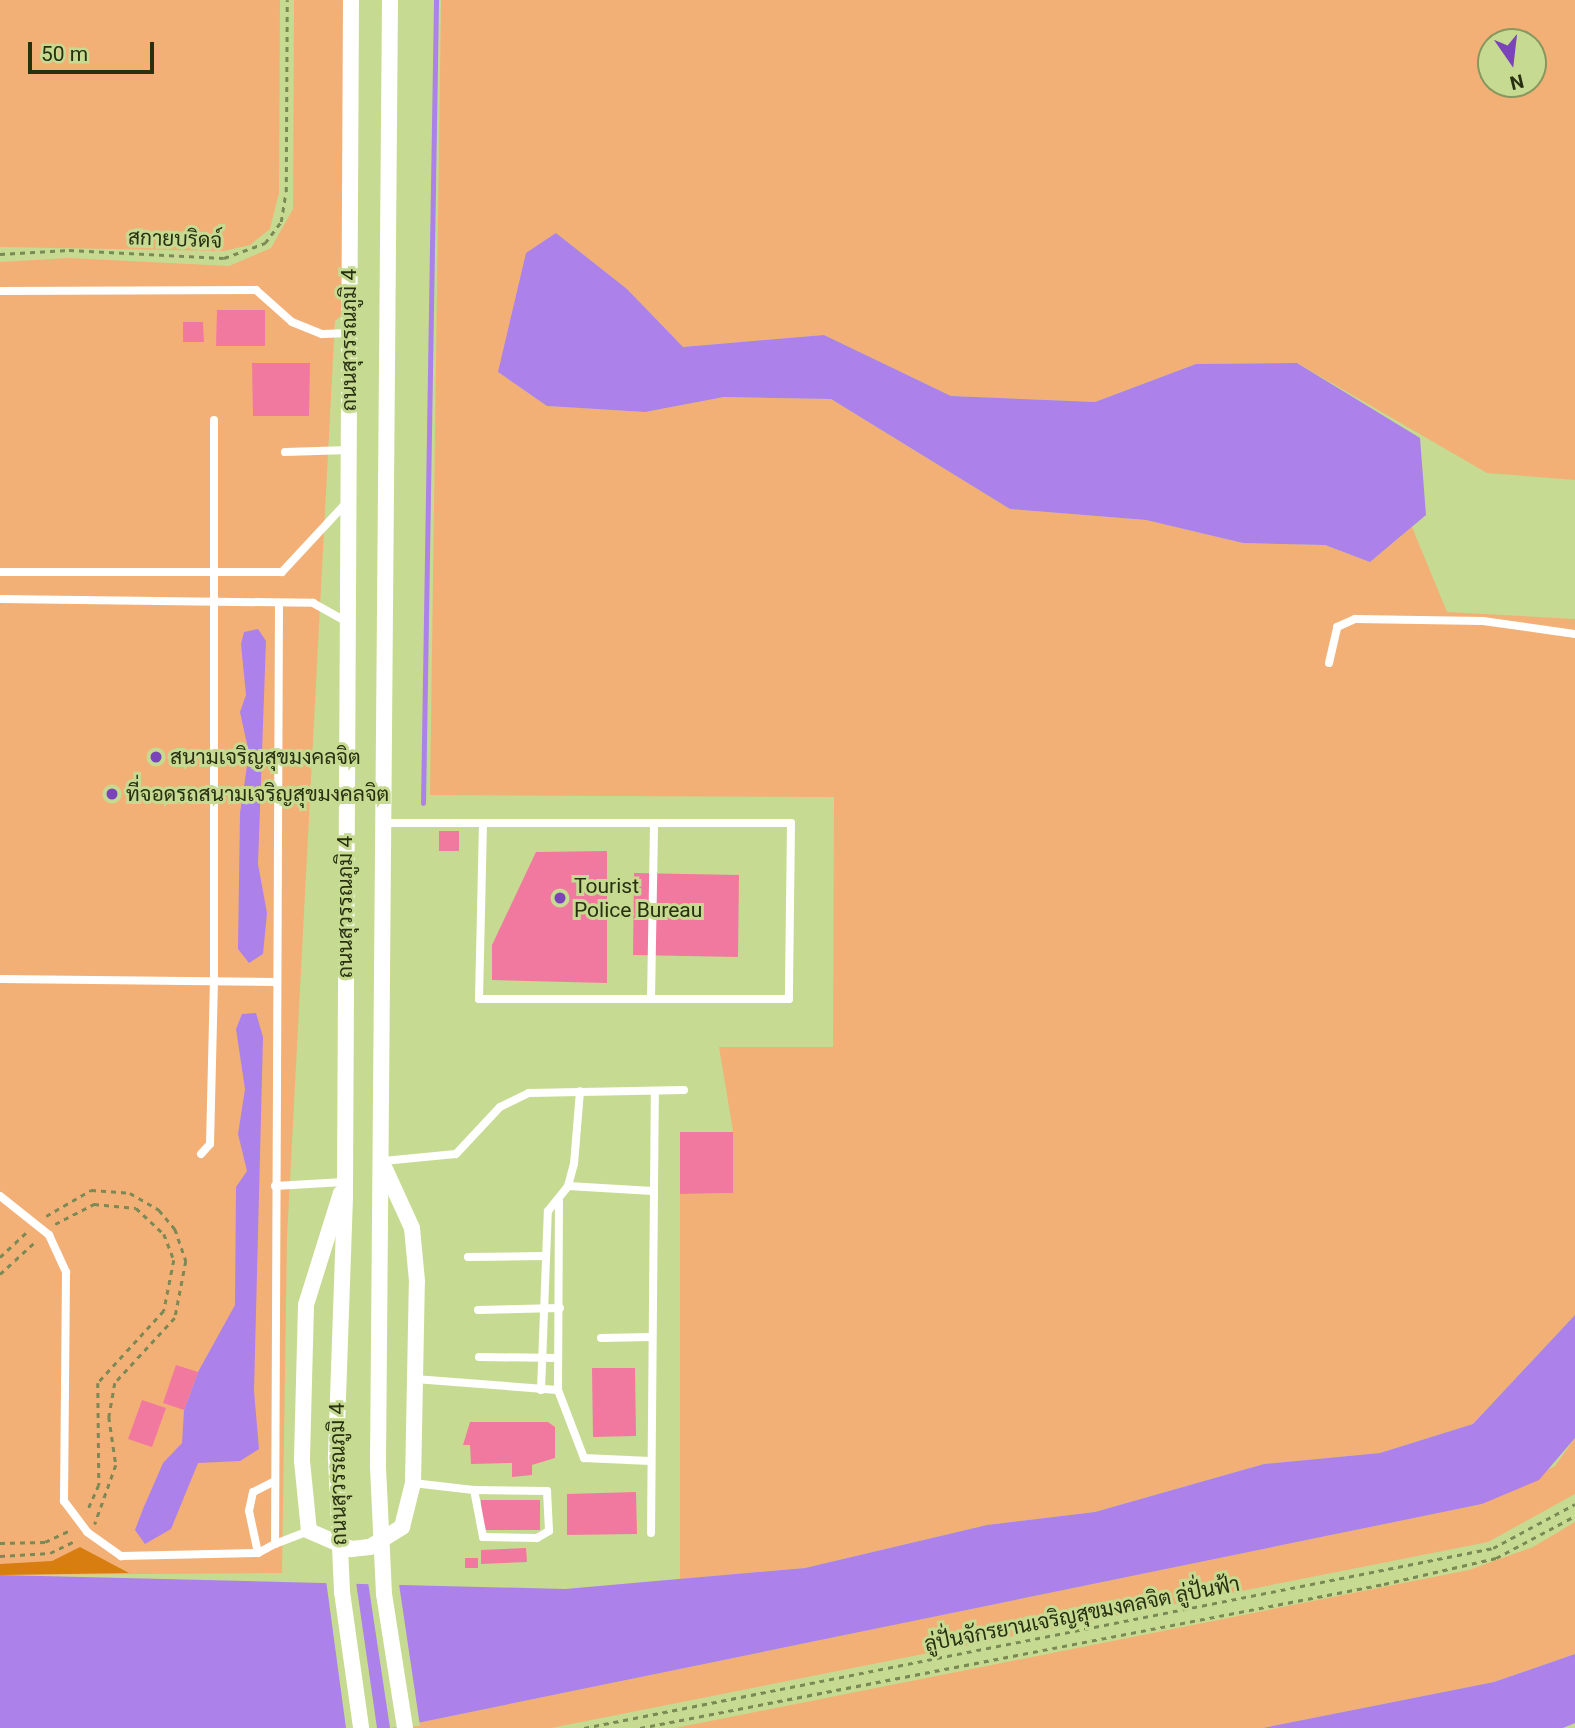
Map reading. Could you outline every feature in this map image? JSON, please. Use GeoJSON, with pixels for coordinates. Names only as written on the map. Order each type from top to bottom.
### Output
{"type":"FeatureCollection","features":[{"type":"Feature","properties":{"kind":"street","name":"ถนนสุวรรณภูมิ 4"},"geometry":{"type":"LineString","coordinates":[[351,0],[344,1183],[339,1290],[338,1537],[362,1728]]}},
{"type":"Feature","properties":{"kind":"street","name":"ถนนสุวรรณภูมิ 4"},"geometry":{"type":"LineString","coordinates":[[390,0],[381,1546],[405,1728]]}},
{"type":"Feature","properties":{"kind":"street"},"geometry":{"type":"LineString","coordinates":[[344,1183],[320,1247],[304,1330],[302,1461],[309,1531],[332,1545],[370,1547],[401,1527],[413,1483],[415,1379],[412,1228],[383,1162]]}},
{"type":"Feature","properties":{"kind":"lane"},"geometry":{"type":"LineString","coordinates":[[0,291],[256,290],[292,322],[322,334],[349,333]]}},
{"type":"Feature","properties":{"kind":"lane"},"geometry":{"type":"LineString","coordinates":[[201,1154],[210,1144],[214,981],[214,420]]}},
{"type":"Feature","properties":{"kind":"lane"},"geometry":{"type":"LineString","coordinates":[[285,452],[349,450]]}},
{"type":"Feature","properties":{"kind":"lane"},"geometry":{"type":"LineString","coordinates":[[0,572],[282,572],[348,502]]}},
{"type":"Feature","properties":{"kind":"lane"},"geometry":{"type":"LineString","coordinates":[[0,599],[313,604],[347,621]]}},
{"type":"Feature","properties":{"kind":"lane"},"geometry":{"type":"LineString","coordinates":[[275,1545],[273,1482],[279,603]]}},
{"type":"Feature","properties":{"kind":"lane"},"geometry":{"type":"LineString","coordinates":[[1329,663],[1337,626],[1355,619],[1483,621],[1575,634]]}},
{"type":"Feature","properties":{"kind":"lane"},"geometry":{"type":"LineString","coordinates":[[386,823],[483,823],[791,823],[789,999],[479,999],[483,823]]}},
{"type":"Feature","properties":{"kind":"lane"},"geometry":{"type":"LineString","coordinates":[[651,999],[654,823]]}},
{"type":"Feature","properties":{"kind":"lane"},"geometry":{"type":"LineString","coordinates":[[0,979],[276,982]]}},
{"type":"Feature","properties":{"kind":"lane"},"geometry":{"type":"LineString","coordinates":[[383,1162],[422,1162],[447,1158],[515,1098],[580,1091],[684,1090]]}},
{"type":"Feature","properties":{"kind":"lane"},"geometry":{"type":"LineString","coordinates":[[541,1390],[548,1211],[568,1186],[580,1091]]}},
{"type":"Feature","properties":{"kind":"lane"},"geometry":{"type":"LineString","coordinates":[[651,1533],[654,1091]]}},
{"type":"Feature","properties":{"kind":"lane"},"geometry":{"type":"LineString","coordinates":[[275,1186],[344,1183]]}},
{"type":"Feature","properties":{"kind":"lane"},"geometry":{"type":"LineString","coordinates":[[568,1186],[653,1191]]}},
{"type":"Feature","properties":{"kind":"lane"},"geometry":{"type":"LineString","coordinates":[[0,1196],[45,1232],[66,1272],[60,1485],[87,1532],[121,1556],[258,1553],[309,1531]]}},
{"type":"Feature","properties":{"kind":"lane"},"geometry":{"type":"LineString","coordinates":[[559,1200],[558,1390],[584,1458],[650,1461]]}},
{"type":"Feature","properties":{"kind":"lane"},"geometry":{"type":"LineString","coordinates":[[468,1257],[545,1256]]}},
{"type":"Feature","properties":{"kind":"lane"},"geometry":{"type":"LineString","coordinates":[[478,1310],[560,1308]]}},
{"type":"Feature","properties":{"kind":"lane"},"geometry":{"type":"LineString","coordinates":[[601,1338],[651,1337]]}},
{"type":"Feature","properties":{"kind":"lane"},"geometry":{"type":"LineString","coordinates":[[479,1357],[558,1357]]}},
{"type":"Feature","properties":{"kind":"lane"},"geometry":{"type":"LineString","coordinates":[[415,1379],[558,1390]]}},
{"type":"Feature","properties":{"kind":"lane"},"geometry":{"type":"LineString","coordinates":[[258,1553],[250,1499],[273,1482]]}},
{"type":"Feature","properties":{"kind":"lane"},"geometry":{"type":"LineString","coordinates":[[413,1483],[474,1490],[547,1491],[549,1531],[537,1538],[483,1537],[474,1490]]}},
{"type":"Feature","properties":{"kind":"path","name":"สกายบริดจ์"},"geometry":{"type":"LineString","coordinates":[[0,254],[69,250],[224,258],[265,243],[281,222],[286,192],[287,0]]}},
{"type":"Feature","properties":{"kind":"path"},"geometry":{"type":"LineString","coordinates":[[0,1256],[61,1203],[91,1191],[130,1193],[159,1210],[175,1229],[186,1261],[175,1318],[115,1383],[112,1489],[87,1532],[50,1553],[0,1556]]}},
{"type":"Feature","properties":{"kind":"path"},"geometry":{"type":"LineString","coordinates":[[0,1274],[45,1232],[94,1204],[121,1204],[149,1217],[174,1260],[164,1311],[98,1383],[99,1485],[80,1522],[45,1542],[0,1543]]}},
{"type":"Feature","properties":{"kind":"path","name":"ลู่ปั่นจักรยานเจริญสุขมงคลจิต ลู่ปั่นฟ้า"},"geometry":{"type":"LineString","coordinates":[[584,1728],[1493,1548],[1575,1504]]}},
{"type":"Feature","properties":{"kind":"path"},"geometry":{"type":"LineString","coordinates":[[640,1728],[1496,1558],[1575,1516]]}},
{"type":"Feature","properties":{"kind":"shaded area"},"geometry":{"type":"Polygon","coordinates":[[[0,0],[280,0],[279,193],[270,229],[250,245],[224,251],[0,247],[0,0]]]}},
{"type":"Feature","properties":{"kind":"shaded area","name":"สนามเจริญสุขมงคลจิต"},"geometry":{"type":"Polygon","coordinates":[[[294,0],[345,0],[346,311],[335,321],[287,1238],[282,1573],[0,1575],[0,262],[69,258],[229,266],[271,248],[293,209],[294,0]]]}},
{"type":"Feature","properties":{"kind":"shaded area"},"geometry":{"type":"Polygon","coordinates":[[[441,0],[1575,0],[1575,480],[1487,473],[1297,363],[1196,364],[1095,402],[951,396],[824,335],[683,347],[627,289],[556,233],[498,372],[547,406],[645,412],[724,397],[831,399],[1010,509],[1146,520],[1243,543],[1325,545],[1370,562],[1412,527],[1447,612],[1575,619],[1575,1315],[1473,1424],[1380,1453],[1264,1464],[1095,1512],[987,1525],[805,1568],[680,1579],[680,1194],[733,1193],[733,1131],[719,1047],[833,1047],[834,797],[430,795],[441,0]]]}},
{"type":"Feature","properties":{"kind":"shaded area"},"geometry":{"type":"Polygon","coordinates":[[[556,233],[627,289],[683,347],[824,335],[951,396],[1095,402],[1196,364],[1297,363],[1420,438],[1426,515],[1370,562],[1325,545],[1243,543],[1146,520],[1010,509],[831,399],[724,397],[645,412],[547,406],[498,372],[526,253],[556,233]]]}},
{"type":"Feature","properties":{"kind":"shaded area"},"geometry":{"type":"Polygon","coordinates":[[[258,629],[266,641],[258,864],[267,913],[263,954],[249,963],[238,949],[240,813],[249,753],[240,712],[246,695],[241,644],[244,632],[258,629]]]}},
{"type":"Feature","properties":{"kind":"shaded area"},"geometry":{"type":"Polygon","coordinates":[[[256,1013],[263,1037],[254,1391],[259,1449],[240,1461],[198,1463],[171,1529],[145,1544],[135,1530],[163,1463],[182,1443],[184,1410],[198,1372],[235,1305],[236,1187],[247,1171],[238,1134],[245,1089],[236,1029],[242,1014],[256,1013]]]}},
{"type":"Feature","properties":{"kind":"shaded area"},"geometry":{"type":"Polygon","coordinates":[[[1575,1315],[1575,1438],[1539,1480],[1482,1504],[393,1728],[0,1728],[0,1575],[565,1589],[805,1568],[987,1525],[1095,1512],[1264,1464],[1380,1453],[1473,1424],[1575,1315]]]}},
{"type":"Feature","properties":{"kind":"shaded area"},"geometry":{"type":"Polygon","coordinates":[[[1575,1438],[1575,1494],[1488,1542],[551,1728],[393,1728],[1482,1504],[1555,1466],[1575,1438]]]}},
{"type":"Feature","properties":{"kind":"shaded area"},"geometry":{"type":"Polygon","coordinates":[[[1575,1522],[1575,1654],[1494,1682],[1263,1728],[675,1728],[1469,1570],[1533,1547],[1575,1522]]]}},
{"type":"Feature","properties":{"kind":"shaded area"},"geometry":{"type":"Polygon","coordinates":[[[80,1547],[129,1573],[0,1575],[0,1564],[52,1561],[80,1547]]]}},
{"type":"Feature","properties":{"kind":"shaded area"},"geometry":{"type":"Polygon","coordinates":[[[1575,1654],[1575,1723],[1563,1728],[1263,1728],[1494,1682],[1575,1654]]]}},
{"type":"Feature","properties":{"kind":"pier"},"geometry":{"type":"Polygon","coordinates":[[[326,1580],[356,1582],[377,1728],[346,1728],[326,1580]]]}},
{"type":"Feature","properties":{"kind":"pier"},"geometry":{"type":"Polygon","coordinates":[[[368,1582],[399,1584],[420,1726],[390,1728],[368,1582]]]}},
{"type":"Feature","properties":{"kind":"building"},"geometry":{"type":"Polygon","coordinates":[[[217,310],[265,310],[265,346],[216,346],[217,310]]]}},
{"type":"Feature","properties":{"kind":"building"},"geometry":{"type":"Polygon","coordinates":[[[183,322],[203,322],[204,342],[183,342],[183,322]]]}},
{"type":"Feature","properties":{"kind":"building"},"geometry":{"type":"Polygon","coordinates":[[[252,363],[310,363],[309,416],[253,416],[252,363]]]}},
{"type":"Feature","properties":{"kind":"building"},"geometry":{"type":"Polygon","coordinates":[[[439,831],[459,831],[459,851],[439,851],[439,831]]]}},
{"type":"Feature","properties":{"kind":"building","name":"Tourist Police Bureau"},"geometry":{"type":"Polygon","coordinates":[[[607,851],[607,983],[492,980],[492,945],[536,852],[607,851]]]}},
{"type":"Feature","properties":{"kind":"building"},"geometry":{"type":"Polygon","coordinates":[[[634,873],[739,875],[738,957],[633,955],[634,873]]]}},
{"type":"Feature","properties":{"kind":"building"},"geometry":{"type":"Polygon","coordinates":[[[680,1132],[733,1132],[733,1193],[680,1194],[680,1132]]]}},
{"type":"Feature","properties":{"kind":"building"},"geometry":{"type":"Polygon","coordinates":[[[176,1365],[198,1372],[184,1410],[163,1403],[176,1365]]]}},
{"type":"Feature","properties":{"kind":"building"},"geometry":{"type":"Polygon","coordinates":[[[592,1368],[635,1368],[636,1436],[593,1437],[592,1368]]]}},
{"type":"Feature","properties":{"kind":"building"},"geometry":{"type":"Polygon","coordinates":[[[142,1400],[166,1408],[152,1447],[128,1439],[142,1400]]]}},
{"type":"Feature","properties":{"kind":"building"},"geometry":{"type":"Polygon","coordinates":[[[470,1422],[548,1422],[555,1427],[555,1458],[532,1465],[532,1475],[512,1477],[512,1463],[471,1464],[470,1445],[463,1445],[470,1422]]]}},
{"type":"Feature","properties":{"kind":"building"},"geometry":{"type":"Polygon","coordinates":[[[636,1492],[637,1534],[567,1535],[567,1494],[636,1492]]]}},
{"type":"Feature","properties":{"kind":"building"},"geometry":{"type":"Polygon","coordinates":[[[481,1500],[540,1500],[540,1530],[481,1530],[481,1500]]]}},
{"type":"Feature","properties":{"kind":"building"},"geometry":{"type":"Polygon","coordinates":[[[526,1548],[527,1562],[481,1564],[481,1550],[526,1548]]]}},
{"type":"Feature","properties":{"kind":"building"},"geometry":{"type":"Polygon","coordinates":[[[465,1558],[478,1558],[478,1568],[465,1568],[465,1558]]]}},
{"type":"Feature","properties":{"kind":"waterway"},"geometry":{"type":"LineString","coordinates":[[423,803],[436,0]]}},
{"type":"Feature","properties":{"kind":"place","name":"สนามเจริญสุขมงคลจิต"},"geometry":{"type":"Point","coordinates":[156,757]}},
{"type":"Feature","properties":{"kind":"place","name":"ที่จอดรถสนามเจริญสุขมงคลจิต"},"geometry":{"type":"Point","coordinates":[112,794]}},
{"type":"Feature","properties":{"kind":"place","name":"Tourist Police Bureau"},"geometry":{"type":"Point","coordinates":[560,898]}}]}
